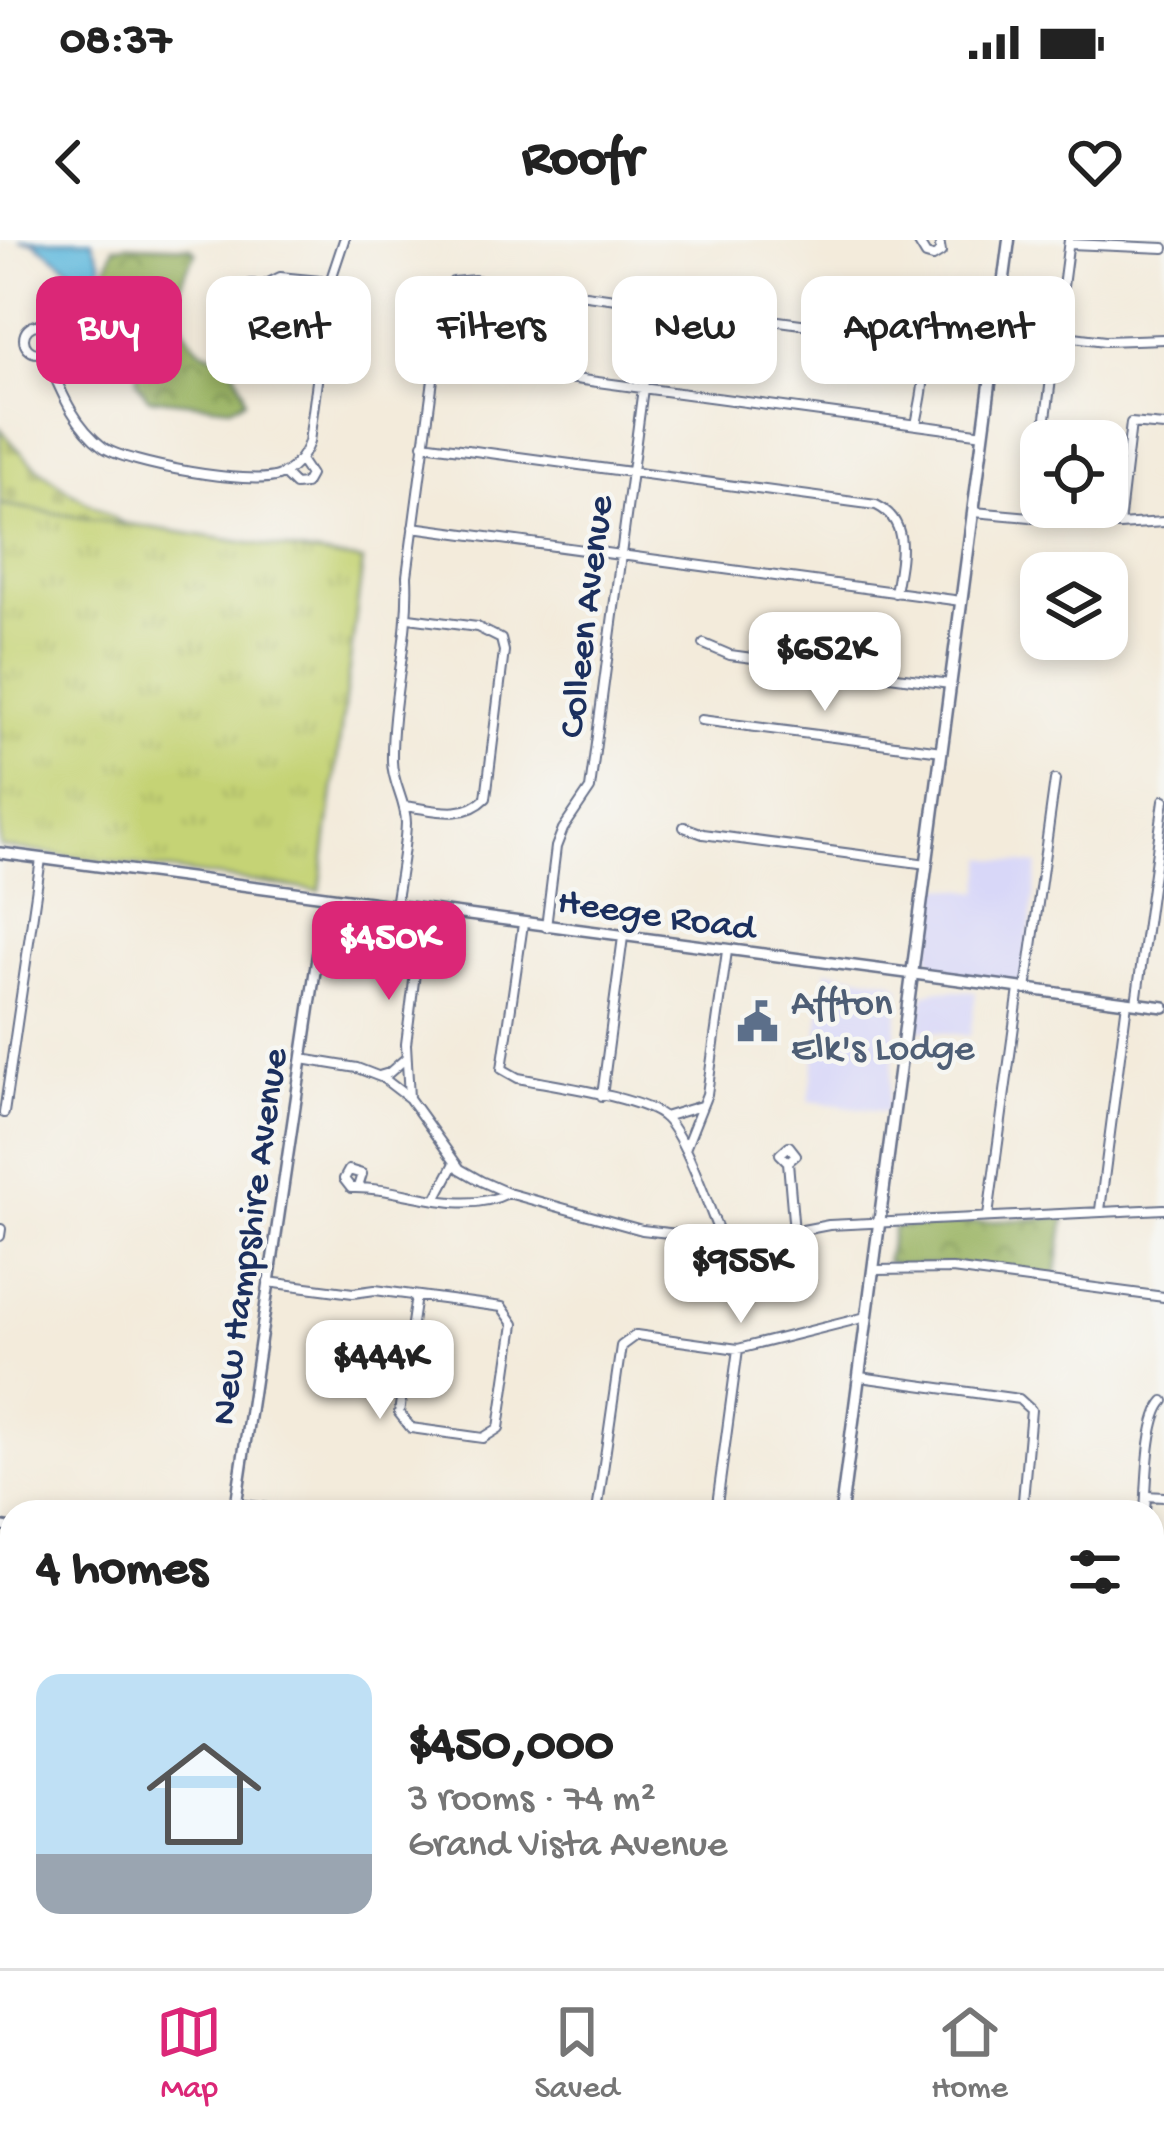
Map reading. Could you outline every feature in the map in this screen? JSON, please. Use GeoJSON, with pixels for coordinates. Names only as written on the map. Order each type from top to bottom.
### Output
{"type":"FeatureCollection","features":[{"type":"Feature","properties":{"kind":"main road"},"geometry":{"type":"LineString","coordinates":[[844,1500],[1009,240]]}},
{"type":"Feature","properties":{"kind":"street"},"geometry":{"type":"LineString","coordinates":[[332,276],[344,240]]}},
{"type":"Feature","properties":{"kind":"street"},"geometry":{"type":"LineString","coordinates":[[917,240],[932,257],[941,252],[939,240]]}},
{"type":"Feature","properties":{"kind":"street"},"geometry":{"type":"LineString","coordinates":[[1065,276],[1069,242],[1164,248]]}},
{"type":"Feature","properties":{"kind":"street"},"geometry":{"type":"LineString","coordinates":[[777,321],[891,336],[909,344],[921,358],[924,378],[916,425]]}},
{"type":"Feature","properties":{"kind":"street"},"geometry":{"type":"LineString","coordinates":[[1075,337],[1164,339]]}},
{"type":"Feature","properties":{"kind":"street"},"geometry":{"type":"LineString","coordinates":[[588,381],[984,434]]}},
{"type":"Feature","properties":{"kind":"street"},"geometry":{"type":"LineString","coordinates":[[60,384],[78,421],[110,451],[146,464],[257,479],[284,473],[300,460],[310,436],[317,384]]}},
{"type":"Feature","properties":{"kind":"street"},"geometry":{"type":"LineString","coordinates":[[395,906],[406,823],[394,785],[392,757],[409,618],[407,576],[431,384]]}},
{"type":"Feature","properties":{"kind":"street","name":"Colleen Avenue"},"geometry":{"type":"LineString","coordinates":[[546,927],[556,847],[590,789],[643,384]]}},
{"type":"Feature","properties":{"kind":"street"},"geometry":{"type":"LineString","coordinates":[[1046,420],[1051,384]]}},
{"type":"Feature","properties":{"kind":"street"},"geometry":{"type":"LineString","coordinates":[[1128,448],[1131,423],[1164,426]]}},
{"type":"Feature","properties":{"kind":"street"},"geometry":{"type":"LineString","coordinates":[[423,444],[876,505],[887,510],[903,542],[896,593]]}},
{"type":"Feature","properties":{"kind":"street"},"geometry":{"type":"LineString","coordinates":[[284,473],[295,485],[305,484],[310,475],[300,460]]}},
{"type":"Feature","properties":{"kind":"street"},"geometry":{"type":"LineString","coordinates":[[974,512],[1020,518]]}},
{"type":"Feature","properties":{"kind":"street"},"geometry":{"type":"LineString","coordinates":[[1128,524],[1164,522]]}},
{"type":"Feature","properties":{"kind":"street"},"geometry":{"type":"LineString","coordinates":[[413,527],[963,601]]}},
{"type":"Feature","properties":{"kind":"street"},"geometry":{"type":"LineString","coordinates":[[404,806],[458,813],[474,810],[486,798],[504,652],[501,639],[489,630],[409,618]]}},
{"type":"Feature","properties":{"kind":"street"},"geometry":{"type":"LineString","coordinates":[[704,644],[730,655],[952,684]]}},
{"type":"Feature","properties":{"kind":"street"},"geometry":{"type":"LineString","coordinates":[[701,720],[943,751]]}},
{"type":"Feature","properties":{"kind":"street"},"geometry":{"type":"LineString","coordinates":[[988,1216],[1054,780]]}},
{"type":"Feature","properties":{"kind":"street"},"geometry":{"type":"LineString","coordinates":[[1100,1210],[1164,800]]}},
{"type":"Feature","properties":{"kind":"street"},"geometry":{"type":"LineString","coordinates":[[684,827],[703,834],[929,864]]}},
{"type":"Feature","properties":{"kind":"street","name":"Heege Road"},"geometry":{"type":"LineString","coordinates":[[0,853],[1164,1006]]}},
{"type":"Feature","properties":{"kind":"street"},"geometry":{"type":"LineString","coordinates":[[4,1114],[41,859]]}},
{"type":"Feature","properties":{"kind":"street","name":"New Hampshire Avenue"},"geometry":{"type":"LineString","coordinates":[[237,1500],[326,897]]}},
{"type":"Feature","properties":{"kind":"street"},"geometry":{"type":"LineString","coordinates":[[409,1098],[405,1058],[423,910]]}},
{"type":"Feature","properties":{"kind":"street"},"geometry":{"type":"LineString","coordinates":[[524,924],[502,1069],[518,1078],[640,1105],[664,1117],[684,1150],[722,1239]]}},
{"type":"Feature","properties":{"kind":"street"},"geometry":{"type":"LineString","coordinates":[[602,1096],[623,938]]}},
{"type":"Feature","properties":{"kind":"street"},"geometry":{"type":"LineString","coordinates":[[684,1150],[703,1106],[728,951]]}},
{"type":"Feature","properties":{"kind":"street"},"geometry":{"type":"LineString","coordinates":[[379,1076],[405,1058]]}},
{"type":"Feature","properties":{"kind":"street"},"geometry":{"type":"LineString","coordinates":[[302,1059],[379,1076],[409,1098],[455,1163],[508,1193],[642,1230],[722,1239],[829,1225],[1164,1209]]}},
{"type":"Feature","properties":{"kind":"street"},"geometry":{"type":"LineString","coordinates":[[664,1117],[703,1106]]}},
{"type":"Feature","properties":{"kind":"street"},"geometry":{"type":"LineString","coordinates":[[788,1162],[794,1232]]}},
{"type":"Feature","properties":{"kind":"street"},"geometry":{"type":"LineString","coordinates":[[436,1199],[455,1163]]}},
{"type":"Feature","properties":{"kind":"street"},"geometry":{"type":"LineString","coordinates":[[358,1187],[481,1203],[508,1193]]}},
{"type":"Feature","properties":{"kind":"street"},"geometry":{"type":"LineString","coordinates":[[874,1270],[952,1269],[1164,1297]]}},
{"type":"Feature","properties":{"kind":"street"},"geometry":{"type":"LineString","coordinates":[[268,1282],[416,1296],[502,1307],[514,1324],[499,1428],[491,1436],[411,1428],[399,1413],[416,1296]]}},
{"type":"Feature","properties":{"kind":"street"},"geometry":{"type":"LineString","coordinates":[[599,1500],[621,1346],[627,1340],[637,1335],[738,1349],[868,1317]]}},
{"type":"Feature","properties":{"kind":"street"},"geometry":{"type":"LineString","coordinates":[[718,1500],[738,1349]]}},
{"type":"Feature","properties":{"kind":"street"},"geometry":{"type":"LineString","coordinates":[[860,1377],[1019,1399],[1031,1410],[1023,1500]]}},
{"type":"Feature","properties":{"kind":"street"},"geometry":{"type":"LineString","coordinates":[[1146,1500],[1157,1408],[1164,1401]]}},
{"type":"Feature","properties":{"kind":"street"},"geometry":{"type":"LineString","coordinates":[[1146,1496],[1164,1497]]}},
{"type":"Feature","properties":{"kind":"shaded area"},"geometry":{"type":"Polygon","coordinates":[[[985,858],[1038,865],[1023,979],[1017,984],[937,970],[929,957],[937,886],[980,892],[985,858]]]}},
{"type":"Feature","properties":{"kind":"shaded area"},"geometry":{"type":"Polygon","coordinates":[[[826,970],[892,981],[901,987],[887,1112],[809,1101],[826,970]]]}},
{"type":"Feature","properties":{"kind":"shaded area"},"geometry":{"type":"Polygon","coordinates":[[[938,990],[976,992],[970,1036],[918,1029],[924,995],[938,990]]]}},
{"type":"Feature","properties":{"kind":"green space"},"geometry":{"type":"Polygon","coordinates":[[[114,247],[190,247],[196,253],[182,283],[182,276],[103,276],[114,247]]]}},
{"type":"Feature","properties":{"kind":"green space"},"geometry":{"type":"Polygon","coordinates":[[[182,322],[206,352],[206,384],[241,384],[245,400],[230,407],[148,398],[138,384],[182,384],[182,322]]]}},
{"type":"Feature","properties":{"kind":"green space"},"geometry":{"type":"Polygon","coordinates":[[[0,428],[42,471],[126,525],[0,504],[0,428]]]}},
{"type":"Feature","properties":{"kind":"green space"},"geometry":{"type":"Polygon","coordinates":[[[0,504],[363,561],[320,891],[0,847],[0,504]]]}},
{"type":"Feature","properties":{"kind":"green space"},"geometry":{"type":"Polygon","coordinates":[[[1065,1217],[1056,1277],[963,1265],[886,1262],[894,1227],[1065,1217]]]}},
{"type":"Feature","properties":{"kind":"water"},"geometry":{"type":"Polygon","coordinates":[[[19,240],[92,240],[101,262],[100,276],[81,276],[34,242],[19,240]]]}},
{"type":"Feature","properties":{"kind":"place","name":"Affton Elk's Lodge"},"geometry":{"type":"Point","coordinates":[757,1021]}}]}
